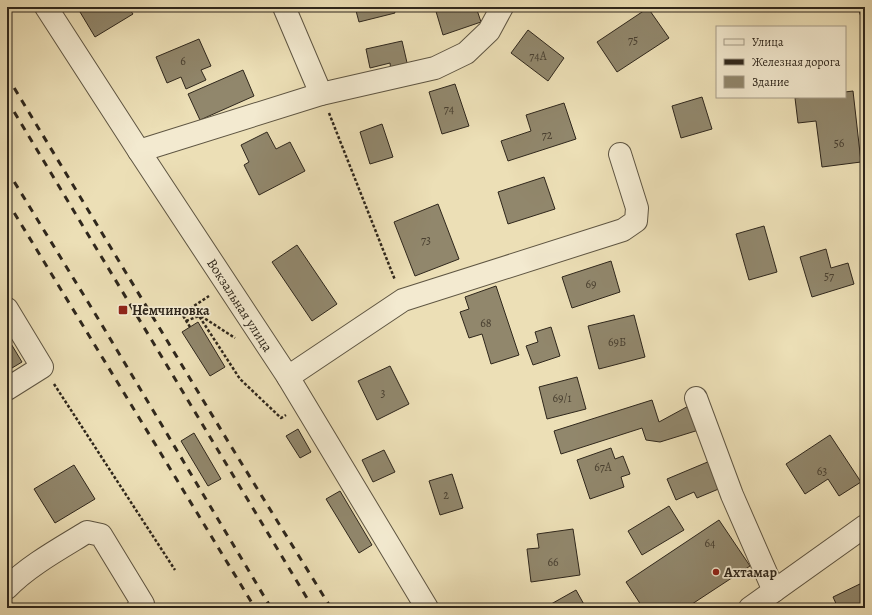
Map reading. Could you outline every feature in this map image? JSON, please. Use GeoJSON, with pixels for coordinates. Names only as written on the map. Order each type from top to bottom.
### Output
{"type":"FeatureCollection","features":[{"type":"Feature","properties":{"kind":"street","name":"Вокзальная улица"},"geometry":{"type":"LineString","coordinates":[[46,7],[288,377],[427,608]]}},
{"type":"Feature","properties":{"kind":"street"},"geometry":{"type":"LineString","coordinates":[[284,7],[321,94]]}},
{"type":"Feature","properties":{"kind":"street"},"geometry":{"type":"LineString","coordinates":[[139,151],[321,94],[435,68],[466,53],[489,31],[502,7]]}},
{"type":"Feature","properties":{"kind":"street"},"geometry":{"type":"LineString","coordinates":[[288,377],[403,300],[623,230],[636,221],[637,208],[620,154]]}},
{"type":"Feature","properties":{"kind":"street"},"geometry":{"type":"LineString","coordinates":[[7,308],[42,367],[7,389]]}},
{"type":"Feature","properties":{"kind":"street"},"geometry":{"type":"LineString","coordinates":[[696,398],[732,494],[774,591]]}},
{"type":"Feature","properties":{"kind":"street"},"geometry":{"type":"LineString","coordinates":[[750,608],[865,526]]}},
{"type":"Feature","properties":{"kind":"street"},"geometry":{"type":"LineString","coordinates":[[7,588],[50,555],[87,532],[101,535],[144,604],[138,608]]}},
{"type":"Feature","properties":{"kind":"path"},"geometry":{"type":"LineString","coordinates":[[321,94],[403,300]]}},
{"type":"Feature","properties":{"kind":"path"},"geometry":{"type":"LineString","coordinates":[[186,321],[199,316]]}},
{"type":"Feature","properties":{"kind":"path"},"geometry":{"type":"LineString","coordinates":[[199,316],[239,341]]}},
{"type":"Feature","properties":{"kind":"path"},"geometry":{"type":"LineString","coordinates":[[199,316],[240,379],[281,418]]}},
{"type":"Feature","properties":{"kind":"path"},"geometry":{"type":"LineString","coordinates":[[42,367],[175,570]]}},
{"type":"Feature","properties":{"kind":"building"},"geometry":{"type":"Polygon","coordinates":[[[77,7],[128,7],[133,14],[95,37],[77,7]]]}},
{"type":"Feature","properties":{"kind":"building"},"geometry":{"type":"Polygon","coordinates":[[[355,7],[393,7],[395,13],[359,22],[355,7]]]}},
{"type":"Feature","properties":{"kind":"building"},"geometry":{"type":"Polygon","coordinates":[[[476,7],[481,22],[443,35],[435,8],[476,7]]]}},
{"type":"Feature","properties":{"kind":"building"},"geometry":{"type":"Polygon","coordinates":[[[858,7],[865,7],[865,31],[858,7]]]}},
{"type":"Feature","properties":{"kind":"building"},"geometry":{"type":"Polygon","coordinates":[[[648,8],[669,38],[617,72],[597,42],[648,8]]]}},
{"type":"Feature","properties":{"kind":"building"},"geometry":{"type":"Polygon","coordinates":[[[528,30],[564,58],[548,81],[511,53],[528,30]]]}},
{"type":"Feature","properties":{"kind":"building"},"geometry":{"type":"Polygon","coordinates":[[[199,39],[211,66],[201,70],[206,80],[186,89],[181,77],[167,83],[156,57],[199,39]]]}},
{"type":"Feature","properties":{"kind":"building"},"geometry":{"type":"Polygon","coordinates":[[[402,41],[408,67],[391,71],[390,63],[370,68],[366,49],[402,41]]]}},
{"type":"Feature","properties":{"kind":"building"},"geometry":{"type":"Polygon","coordinates":[[[243,70],[254,96],[200,120],[188,94],[243,70]]]}},
{"type":"Feature","properties":{"kind":"building"},"geometry":{"type":"Polygon","coordinates":[[[455,84],[469,126],[442,134],[429,92],[455,84]]]}},
{"type":"Feature","properties":{"kind":"building"},"geometry":{"type":"Polygon","coordinates":[[[853,91],[861,162],[822,167],[816,121],[798,123],[795,98],[846,98],[846,92],[853,91]]]}},
{"type":"Feature","properties":{"kind":"building"},"geometry":{"type":"Polygon","coordinates":[[[702,97],[712,129],[681,138],[672,106],[702,97]]]}},
{"type":"Feature","properties":{"kind":"building"},"geometry":{"type":"Polygon","coordinates":[[[564,103],[576,139],[508,161],[501,141],[531,131],[526,115],[564,103]]]}},
{"type":"Feature","properties":{"kind":"building"},"geometry":{"type":"Polygon","coordinates":[[[382,124],[393,157],[370,164],[360,132],[382,124]]]}},
{"type":"Feature","properties":{"kind":"building"},"geometry":{"type":"Polygon","coordinates":[[[267,132],[276,149],[290,142],[305,171],[259,195],[244,165],[249,162],[241,145],[267,132]]]}},
{"type":"Feature","properties":{"kind":"building"},"geometry":{"type":"Polygon","coordinates":[[[544,177],[555,209],[508,224],[498,192],[544,177]]]}},
{"type":"Feature","properties":{"kind":"building"},"geometry":{"type":"Polygon","coordinates":[[[438,204],[459,259],[415,276],[394,222],[438,204]]]}},
{"type":"Feature","properties":{"kind":"building"},"geometry":{"type":"Polygon","coordinates":[[[764,226],[777,272],[749,280],[736,234],[764,226]]]}},
{"type":"Feature","properties":{"kind":"building"},"geometry":{"type":"Polygon","coordinates":[[[297,245],[337,304],[312,321],[272,262],[297,245]]]}},
{"type":"Feature","properties":{"kind":"building"},"geometry":{"type":"Polygon","coordinates":[[[826,249],[831,268],[848,263],[854,284],[812,297],[800,257],[826,249]]]}},
{"type":"Feature","properties":{"kind":"building"},"geometry":{"type":"Polygon","coordinates":[[[611,261],[620,292],[572,308],[562,277],[611,261]]]}},
{"type":"Feature","properties":{"kind":"building"},"geometry":{"type":"Polygon","coordinates":[[[496,286],[519,355],[491,364],[482,334],[469,338],[460,312],[469,309],[465,297],[496,286]]]}},
{"type":"Feature","properties":{"kind":"building"},"geometry":{"type":"Polygon","coordinates":[[[634,315],[645,357],[599,369],[588,326],[634,315]]]}},
{"type":"Feature","properties":{"kind":"building"},"geometry":{"type":"Polygon","coordinates":[[[198,322],[225,367],[210,376],[182,332],[198,322]]]}},
{"type":"Feature","properties":{"kind":"building"},"geometry":{"type":"Polygon","coordinates":[[[551,327],[560,356],[533,365],[526,346],[538,342],[535,332],[551,327]]]}},
{"type":"Feature","properties":{"kind":"building"},"geometry":{"type":"Polygon","coordinates":[[[7,337],[22,362],[7,371],[7,337]]]}},
{"type":"Feature","properties":{"kind":"building"},"geometry":{"type":"Polygon","coordinates":[[[390,366],[409,404],[377,420],[358,381],[390,366]]]}},
{"type":"Feature","properties":{"kind":"building"},"geometry":{"type":"Polygon","coordinates":[[[577,377],[586,409],[547,419],[539,387],[577,377]]]}},
{"type":"Feature","properties":{"kind":"building"},"geometry":{"type":"Polygon","coordinates":[[[652,400],[659,422],[694,403],[702,429],[660,442],[646,440],[642,428],[561,454],[554,431],[652,400]]]}},
{"type":"Feature","properties":{"kind":"building"},"geometry":{"type":"Polygon","coordinates":[[[298,429],[311,452],[300,458],[286,436],[298,429]]]}},
{"type":"Feature","properties":{"kind":"building"},"geometry":{"type":"Polygon","coordinates":[[[194,433],[221,479],[208,486],[181,441],[194,433]]]}},
{"type":"Feature","properties":{"kind":"building"},"geometry":{"type":"Polygon","coordinates":[[[830,435],[861,482],[839,496],[828,479],[805,494],[786,464],[830,435]]]}},
{"type":"Feature","properties":{"kind":"building"},"geometry":{"type":"Polygon","coordinates":[[[611,448],[615,459],[623,456],[630,474],[621,477],[624,487],[590,499],[577,460],[611,448]]]}},
{"type":"Feature","properties":{"kind":"building"},"geometry":{"type":"Polygon","coordinates":[[[384,450],[395,472],[373,482],[362,460],[384,450]]]}},
{"type":"Feature","properties":{"kind":"building"},"geometry":{"type":"Polygon","coordinates":[[[710,461],[721,488],[697,498],[694,492],[676,500],[667,479],[710,461]]]}},
{"type":"Feature","properties":{"kind":"building"},"geometry":{"type":"Polygon","coordinates":[[[74,465],[95,499],[55,523],[34,489],[74,465]]]}},
{"type":"Feature","properties":{"kind":"building"},"geometry":{"type":"Polygon","coordinates":[[[452,474],[463,508],[440,515],[429,481],[452,474]]]}},
{"type":"Feature","properties":{"kind":"building"},"geometry":{"type":"Polygon","coordinates":[[[340,491],[372,545],[359,553],[326,499],[340,491]]]}},
{"type":"Feature","properties":{"kind":"building"},"geometry":{"type":"Polygon","coordinates":[[[669,506],[684,530],[642,555],[628,531],[669,506]]]}},
{"type":"Feature","properties":{"kind":"building"},"geometry":{"type":"Polygon","coordinates":[[[719,520],[750,566],[686,608],[643,608],[626,582],[719,520]]]}},
{"type":"Feature","properties":{"kind":"building"},"geometry":{"type":"Polygon","coordinates":[[[573,529],[580,575],[531,582],[527,549],[539,548],[537,534],[573,529]]]}},
{"type":"Feature","properties":{"kind":"building"},"geometry":{"type":"Polygon","coordinates":[[[864,582],[865,608],[838,608],[833,597],[864,582]]]}},
{"type":"Feature","properties":{"kind":"building"},"geometry":{"type":"Polygon","coordinates":[[[576,590],[586,608],[544,608],[576,590]]]}},
{"type":"Feature","properties":{"kind":"railway"},"geometry":{"type":"LineString","coordinates":[[7,76],[229,443],[331,608]]}},
{"type":"Feature","properties":{"kind":"railway"},"geometry":{"type":"LineString","coordinates":[[7,100],[313,608]]}},
{"type":"Feature","properties":{"kind":"railway"},"geometry":{"type":"LineString","coordinates":[[7,170],[102,325],[271,608]]}},
{"type":"Feature","properties":{"kind":"railway"},"geometry":{"type":"LineString","coordinates":[[7,201],[255,608]]}},
{"type":"Feature","properties":{"kind":"place","name":"Немчиновка"},"geometry":{"type":"Point","coordinates":[123,310]}},
{"type":"Feature","properties":{"kind":"place","name":"Ахтамар"},"geometry":{"type":"Point","coordinates":[716,572]}}]}
